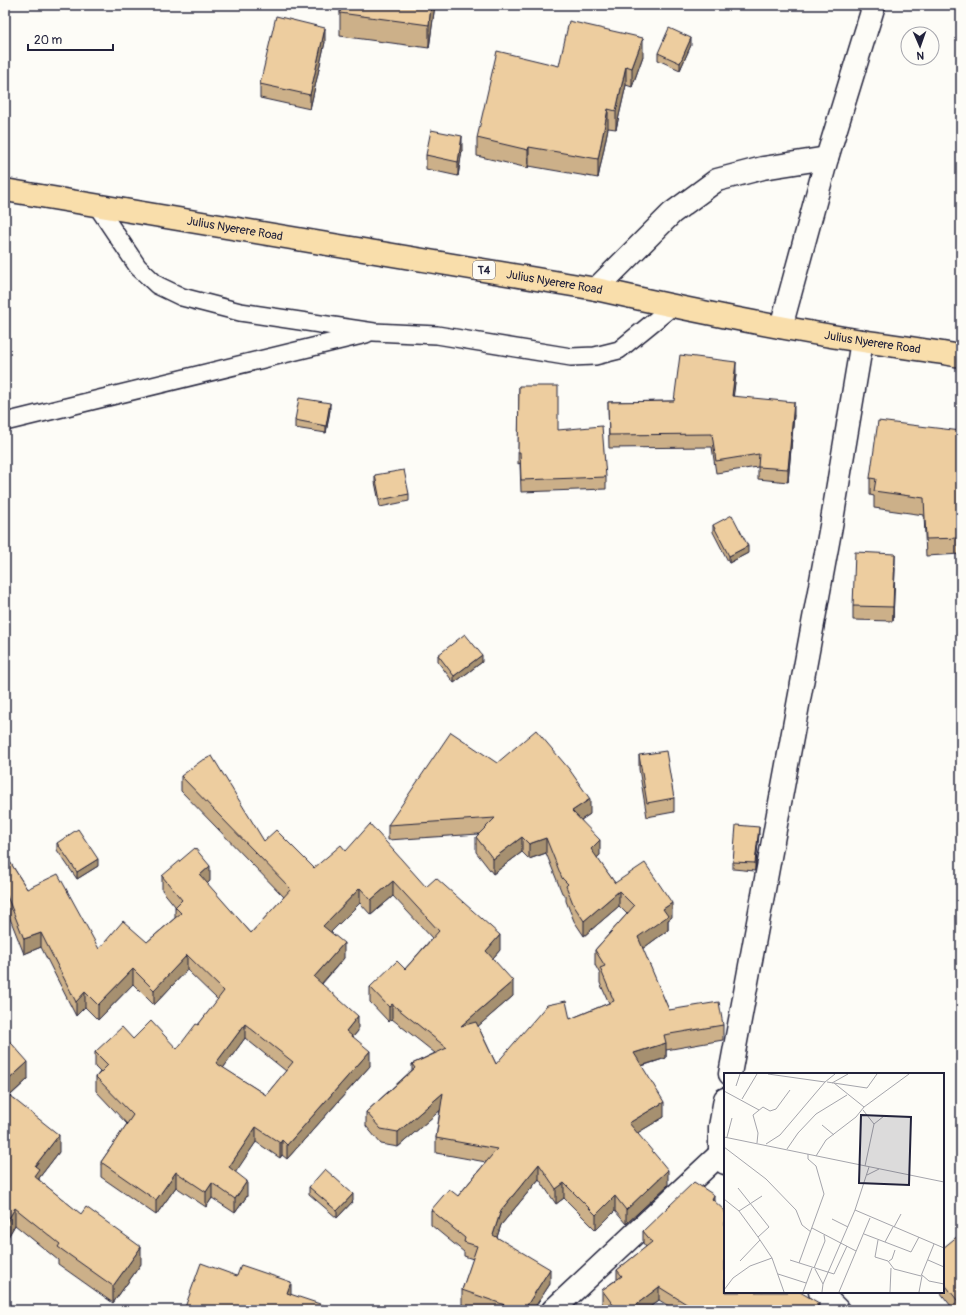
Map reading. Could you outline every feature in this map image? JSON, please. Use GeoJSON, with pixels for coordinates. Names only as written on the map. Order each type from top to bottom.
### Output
{"type":"FeatureCollection","features":[{"type":"Feature","properties":{"kind":"highway","name":"Julius Nyerere Road"},"geometry":{"type":"LineString","coordinates":[[5,190],[596,289],[673,306],[862,341],[956,353]]}},
{"type":"Feature","properties":{"kind":"street"},"geometry":{"type":"LineString","coordinates":[[781,327],[827,158],[874,5]]}},
{"type":"Feature","properties":{"kind":"street"},"geometry":{"type":"LineString","coordinates":[[596,289],[672,213],[717,180],[762,168],[827,158]]}},
{"type":"Feature","properties":{"kind":"street"},"geometry":{"type":"LineString","coordinates":[[730,1073],[831,526],[862,341]]}},
{"type":"Feature","properties":{"kind":"street"},"geometry":{"type":"LineString","coordinates":[[553,1310],[723,1158],[720,1127],[724,1105]]}},
{"type":"Feature","properties":{"kind":"street"},"geometry":{"type":"LineString","coordinates":[[821,1293],[838,1310]]}},
{"type":"Feature","properties":{"kind":"lane"},"geometry":{"type":"LineString","coordinates":[[97,206],[138,267],[157,285],[182,297],[240,312],[374,332],[437,335],[571,357],[595,356],[619,350],[673,306]]}},
{"type":"Feature","properties":{"kind":"lane"},"geometry":{"type":"LineString","coordinates":[[5,422],[374,332]]}},
{"type":"Feature","properties":{"kind":"building"},"geometry":{"type":"Polygon","coordinates":[[[341,5],[431,5],[429,25],[340,13],[341,5]]]}},
{"type":"Feature","properties":{"kind":"building"},"geometry":{"type":"Polygon","coordinates":[[[276,16],[325,28],[310,95],[260,84],[276,16]]]}},
{"type":"Feature","properties":{"kind":"building"},"geometry":{"type":"Polygon","coordinates":[[[569,21],[643,38],[632,68],[626,66],[616,111],[608,109],[598,159],[529,147],[528,150],[477,138],[497,51],[559,66],[569,21]]]}},
{"type":"Feature","properties":{"kind":"building"},"geometry":{"type":"Polygon","coordinates":[[[669,28],[691,38],[680,63],[658,53],[669,28]]]}},
{"type":"Feature","properties":{"kind":"building"},"geometry":{"type":"Polygon","coordinates":[[[431,130],[462,136],[458,162],[426,155],[431,130]]]}},
{"type":"Feature","properties":{"kind":"building"},"geometry":{"type":"Polygon","coordinates":[[[680,355],[736,362],[732,396],[794,402],[788,469],[758,467],[759,454],[716,461],[712,434],[609,435],[608,402],[674,401],[680,355]]]}},
{"type":"Feature","properties":{"kind":"building"},"geometry":{"type":"Polygon","coordinates":[[[519,386],[558,386],[558,430],[602,426],[606,477],[521,480],[520,452],[518,452],[519,386]]]}},
{"type":"Feature","properties":{"kind":"building"},"geometry":{"type":"Polygon","coordinates":[[[299,398],[330,403],[326,426],[295,420],[299,398]]]}},
{"type":"Feature","properties":{"kind":"building"},"geometry":{"type":"Polygon","coordinates":[[[878,421],[961,431],[961,538],[926,539],[924,498],[874,491],[876,479],[870,478],[878,421]]]}},
{"type":"Feature","properties":{"kind":"building"},"geometry":{"type":"Polygon","coordinates":[[[404,470],[409,494],[380,500],[375,475],[404,470]]]}},
{"type":"Feature","properties":{"kind":"building"},"geometry":{"type":"Polygon","coordinates":[[[732,515],[748,546],[729,556],[713,525],[732,515]]]}},
{"type":"Feature","properties":{"kind":"building"},"geometry":{"type":"Polygon","coordinates":[[[855,552],[895,554],[893,607],[853,606],[855,552]]]}},
{"type":"Feature","properties":{"kind":"building"},"geometry":{"type":"Polygon","coordinates":[[[465,634],[482,655],[454,676],[438,655],[465,634]]]}},
{"type":"Feature","properties":{"kind":"building"},"geometry":{"type":"Polygon","coordinates":[[[536,730],[569,769],[590,799],[572,811],[600,840],[591,849],[615,883],[645,863],[672,903],[663,909],[668,916],[638,937],[669,1010],[719,1002],[723,1025],[664,1035],[666,1043],[634,1053],[664,1102],[629,1123],[668,1170],[626,1210],[615,1196],[596,1215],[564,1183],[556,1189],[539,1164],[501,1210],[493,1235],[550,1269],[524,1310],[499,1310],[505,1305],[462,1290],[477,1246],[464,1242],[465,1238],[431,1210],[449,1189],[458,1196],[497,1149],[436,1138],[443,1093],[398,1132],[381,1129],[366,1112],[415,1068],[412,1064],[447,1048],[392,1004],[389,1007],[370,987],[397,961],[405,969],[439,931],[393,881],[371,900],[360,888],[323,926],[344,943],[314,977],[358,1016],[346,1031],[370,1051],[287,1145],[282,1140],[280,1143],[256,1127],[229,1167],[247,1181],[235,1199],[212,1183],[206,1192],[176,1172],[156,1200],[101,1162],[133,1115],[96,1077],[108,1065],[95,1052],[122,1027],[133,1039],[151,1021],[177,1049],[196,1024],[198,1025],[224,991],[187,955],[154,990],[133,969],[98,1005],[85,992],[76,1002],[41,933],[24,939],[5,891],[5,854],[27,889],[58,874],[99,949],[123,921],[147,942],[181,913],[175,907],[182,900],[162,876],[195,848],[210,866],[200,875],[251,933],[291,889],[181,776],[201,761],[212,756],[264,841],[276,830],[314,868],[341,845],[346,851],[370,824],[426,887],[436,878],[500,935],[486,951],[513,981],[461,1026],[476,1022],[496,1064],[547,1005],[566,1001],[570,1019],[614,1001],[600,968],[605,966],[595,950],[634,906],[619,891],[584,921],[574,906],[566,886],[568,884],[562,878],[546,838],[529,844],[522,837],[493,859],[476,837],[495,818],[388,825],[451,732],[497,763],[536,730]],[[245,1024],[216,1063],[266,1095],[293,1062],[245,1024]]]}},
{"type":"Feature","properties":{"kind":"building"},"geometry":{"type":"Polygon","coordinates":[[[666,751],[674,798],[647,803],[639,755],[666,751]]]}},
{"type":"Feature","properties":{"kind":"building"},"geometry":{"type":"Polygon","coordinates":[[[736,825],[759,827],[755,863],[733,862],[736,825]]]}},
{"type":"Feature","properties":{"kind":"building"},"geometry":{"type":"Polygon","coordinates":[[[78,829],[98,859],[77,872],[57,843],[78,829]]]}},
{"type":"Feature","properties":{"kind":"building"},"geometry":{"type":"Polygon","coordinates":[[[5,1036],[28,1062],[5,1083],[5,1036]]]}},
{"type":"Feature","properties":{"kind":"building"},"geometry":{"type":"Polygon","coordinates":[[[5,1092],[59,1135],[35,1166],[39,1169],[34,1176],[81,1214],[86,1207],[141,1247],[113,1286],[58,1247],[60,1244],[15,1208],[5,1225],[5,1092]]]}},
{"type":"Feature","properties":{"kind":"building"},"geometry":{"type":"Polygon","coordinates":[[[325,1169],[353,1194],[337,1211],[309,1187],[325,1169]]]}},
{"type":"Feature","properties":{"kind":"building"},"geometry":{"type":"Polygon","coordinates":[[[694,1182],[714,1195],[712,1199],[724,1210],[724,1293],[802,1293],[819,1303],[815,1310],[693,1310],[693,1308],[659,1287],[629,1310],[617,1310],[602,1290],[622,1276],[617,1270],[652,1242],[643,1231],[694,1182]]]}},
{"type":"Feature","properties":{"kind":"building"},"geometry":{"type":"Polygon","coordinates":[[[959,1235],[961,1238],[961,1305],[944,1283],[944,1247],[959,1235]]]}},
{"type":"Feature","properties":{"kind":"building"},"geometry":{"type":"Polygon","coordinates":[[[201,1263],[237,1276],[241,1265],[291,1282],[287,1293],[338,1310],[184,1310],[201,1263]]]}}]}
